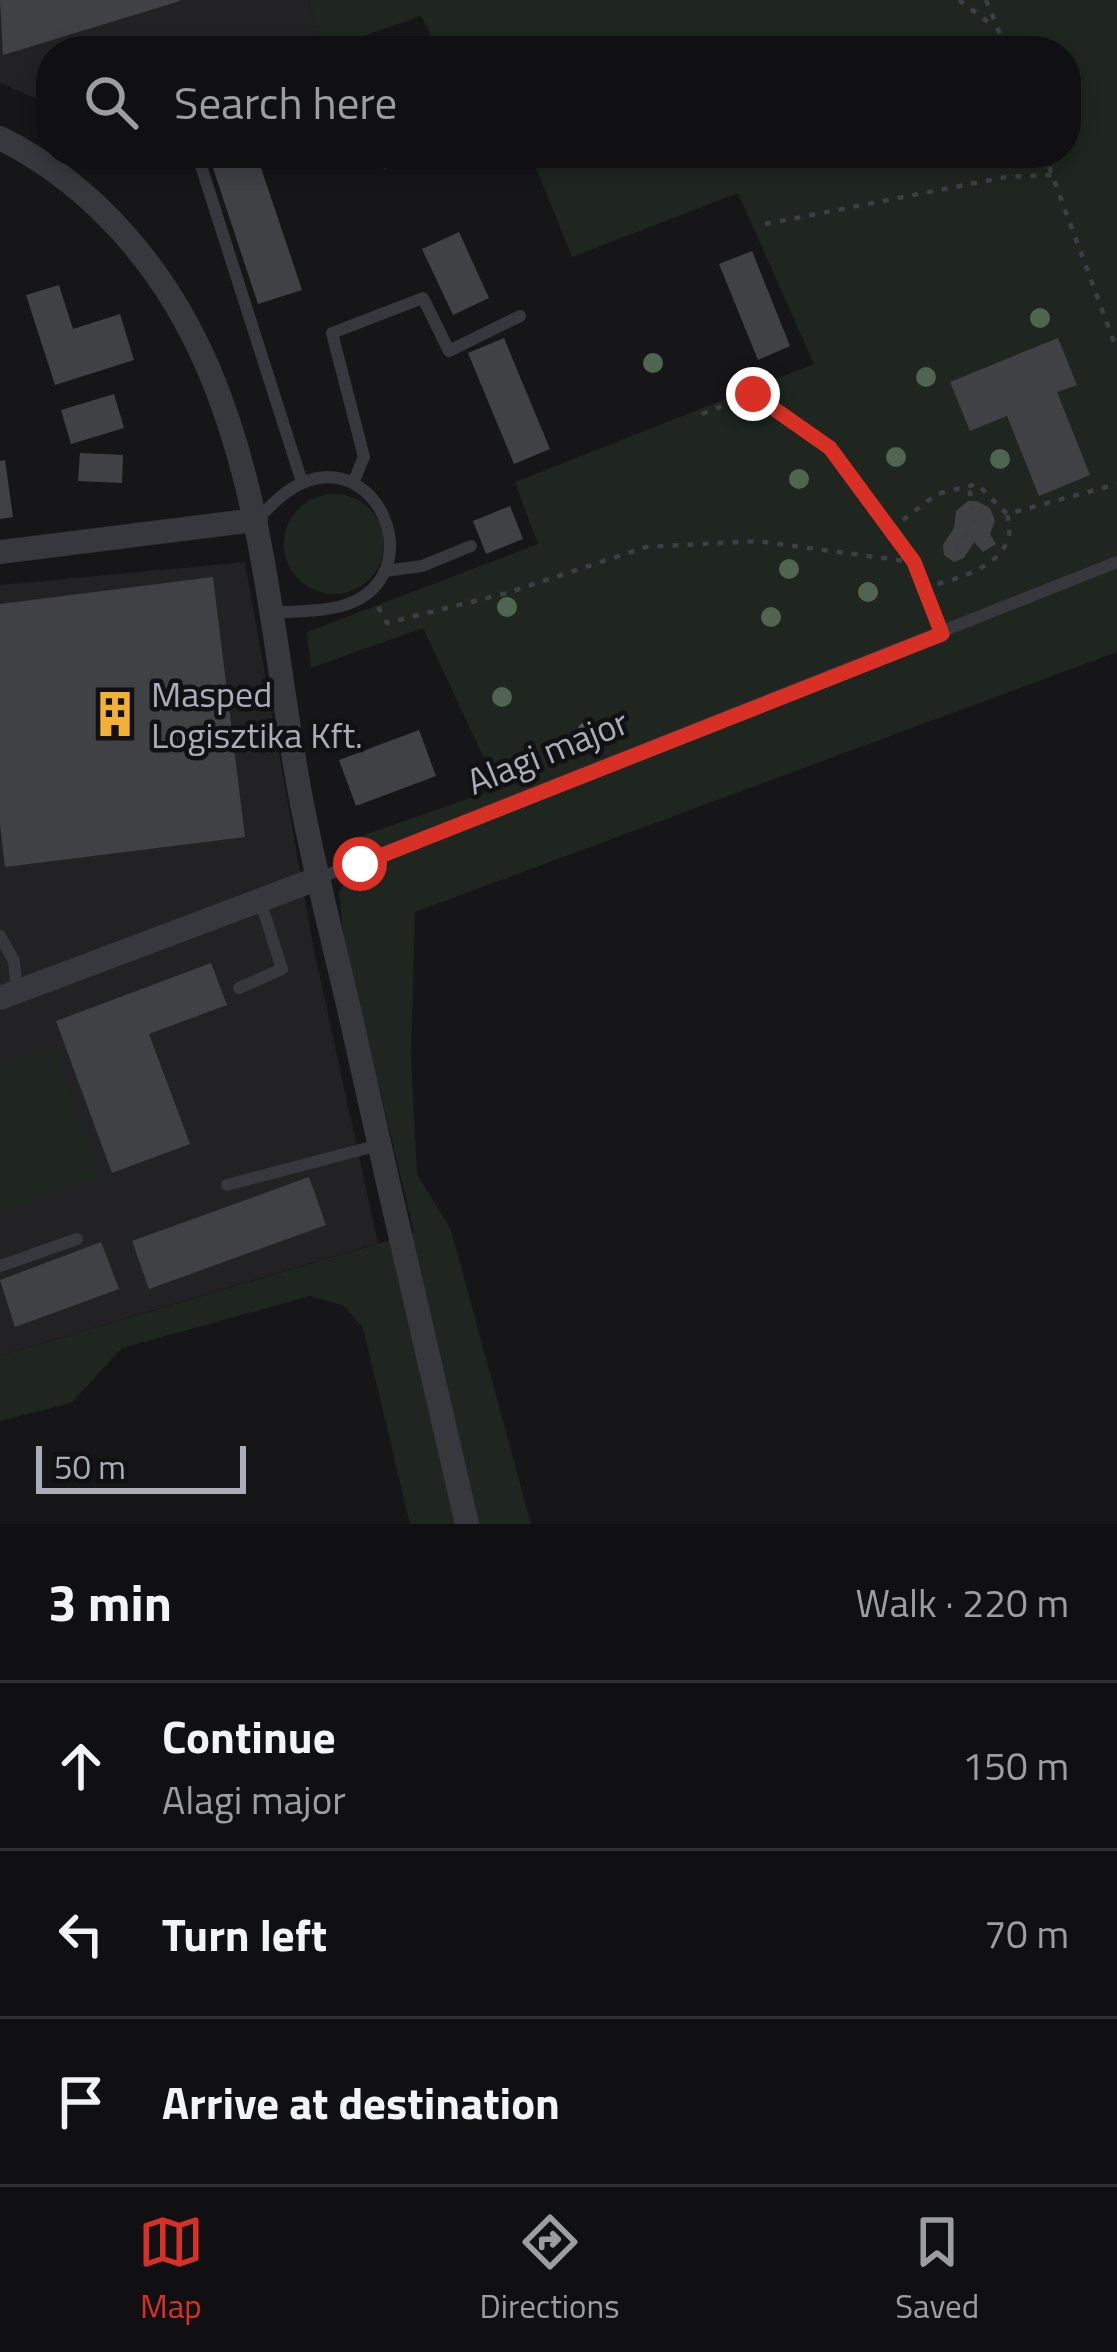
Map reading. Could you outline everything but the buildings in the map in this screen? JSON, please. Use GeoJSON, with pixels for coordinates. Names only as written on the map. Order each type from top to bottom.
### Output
{"type":"FeatureCollection","features":[{"type":"Feature","properties":{"kind":"street"},"geometry":{"type":"LineString","coordinates":[[0,138],[36,162]]}},
{"type":"Feature","properties":{"kind":"street"},"geometry":{"type":"LineString","coordinates":[[46,168],[87,195],[118,224],[149,266],[208,366],[228,420],[256,520],[292,746],[319,878],[466,1524]]}},
{"type":"Feature","properties":{"kind":"street"},"geometry":{"type":"LineString","coordinates":[[0,552],[256,520]]}},
{"type":"Feature","properties":{"kind":"street","name":"Alagi major"},"geometry":{"type":"LineString","coordinates":[[9,994],[319,878]]}},
{"type":"Feature","properties":{"kind":"lane"},"geometry":{"type":"LineString","coordinates":[[202,168],[302,482]]}},
{"type":"Feature","properties":{"kind":"lane"},"geometry":{"type":"LineString","coordinates":[[353,483],[364,457],[332,333],[423,298],[448,351],[520,316]]}},
{"type":"Feature","properties":{"kind":"lane"},"geometry":{"type":"LineString","coordinates":[[256,520],[302,482],[328,478],[353,483],[374,499],[387,520],[391,546],[385,571],[369,592],[346,605],[273,614]]}},
{"type":"Feature","properties":{"kind":"lane"},"geometry":{"type":"LineString","coordinates":[[385,571],[422,566],[471,546]]}},
{"type":"Feature","properties":{"kind":"lane","name":"Alagi major"},"geometry":{"type":"LineString","coordinates":[[319,878],[1117,562]]}},
{"type":"Feature","properties":{"kind":"lane"},"geometry":{"type":"LineString","coordinates":[[239,988],[282,969],[260,899]]}},
{"type":"Feature","properties":{"kind":"lane"},"geometry":{"type":"LineString","coordinates":[[0,936],[14,961],[9,994]]}},
{"type":"Feature","properties":{"kind":"lane"},"geometry":{"type":"LineString","coordinates":[[226,1185],[380,1145]]}},
{"type":"Feature","properties":{"kind":"lane"},"geometry":{"type":"LineString","coordinates":[[0,1266],[77,1239]]}},
{"type":"Feature","properties":{"kind":"path"},"geometry":{"type":"LineString","coordinates":[[959,0],[999,31]]}},
{"type":"Feature","properties":{"kind":"path"},"geometry":{"type":"LineString","coordinates":[[986,0],[1001,36]]}},
{"type":"Feature","properties":{"kind":"path"},"geometry":{"type":"LineString","coordinates":[[1049,168],[1117,350]]}},
{"type":"Feature","properties":{"kind":"path"},"geometry":{"type":"LineString","coordinates":[[765,224],[1006,177],[1052,175]]}},
{"type":"Feature","properties":{"kind":"path"},"geometry":{"type":"LineString","coordinates":[[702,414],[753,394],[830,448],[914,562],[942,634]]}},
{"type":"Feature","properties":{"kind":"path"},"geometry":{"type":"LineString","coordinates":[[891,529],[937,494],[976,484],[1007,514],[1009,536],[999,552],[972,573],[945,585],[923,587]]}},
{"type":"Feature","properties":{"kind":"path"},"geometry":{"type":"LineString","coordinates":[[1007,514],[1117,484]]}},
{"type":"Feature","properties":{"kind":"path"},"geometry":{"type":"LineString","coordinates":[[955,550],[974,523],[969,486]]}},
{"type":"Feature","properties":{"kind":"path"},"geometry":{"type":"LineString","coordinates":[[369,592],[387,623],[507,593],[646,547],[757,542],[914,562]]}},
{"type":"Feature","properties":{"kind":"shaded area"},"geometry":{"type":"Polygon","coordinates":[[[0,0],[309,0],[317,36],[36,36],[36,99],[0,83],[0,0]]]}},
{"type":"Feature","properties":{"kind":"shaded area"},"geometry":{"type":"Polygon","coordinates":[[[309,0],[1117,0],[1117,652],[415,912],[411,1058],[417,1174],[451,1230],[531,1524],[410,1524],[363,1328],[344,1306],[310,1296],[122,1348],[71,1403],[0,1421],[0,1356],[414,1233],[344,939],[339,892],[351,874],[342,843],[498,788],[423,628],[311,668],[307,632],[538,544],[515,482],[814,364],[738,193],[572,257],[536,168],[1081,168],[1081,36],[431,36],[421,16],[364,36],[317,36],[309,0]]]}},
{"type":"Feature","properties":{"kind":"shaded area"},"geometry":{"type":"Polygon","coordinates":[[[334,494],[362,502],[376,516],[384,544],[376,572],[362,586],[334,594],[306,586],[292,572],[284,544],[292,516],[306,502],[334,494]]]}},
{"type":"Feature","properties":{"kind":"shaded area"},"geometry":{"type":"Polygon","coordinates":[[[245,562],[314,950],[378,1243],[0,1356],[0,585],[245,562]]]}},
{"type":"Feature","properties":{"kind":"shaded area"},"geometry":{"type":"Polygon","coordinates":[[[53,1045],[101,1175],[0,1213],[0,1065],[53,1045]]]}},
{"type":"Feature","properties":{"kind":"place","name":"Masped Logisztika Kft."},"geometry":{"type":"Point","coordinates":[115,714]}},
{"type":"Feature","properties":{"kind":"route"},"geometry":{"type":"LineString","coordinates":[[360,864],[942,634],[914,562],[830,448],[753,394]]}}]}
